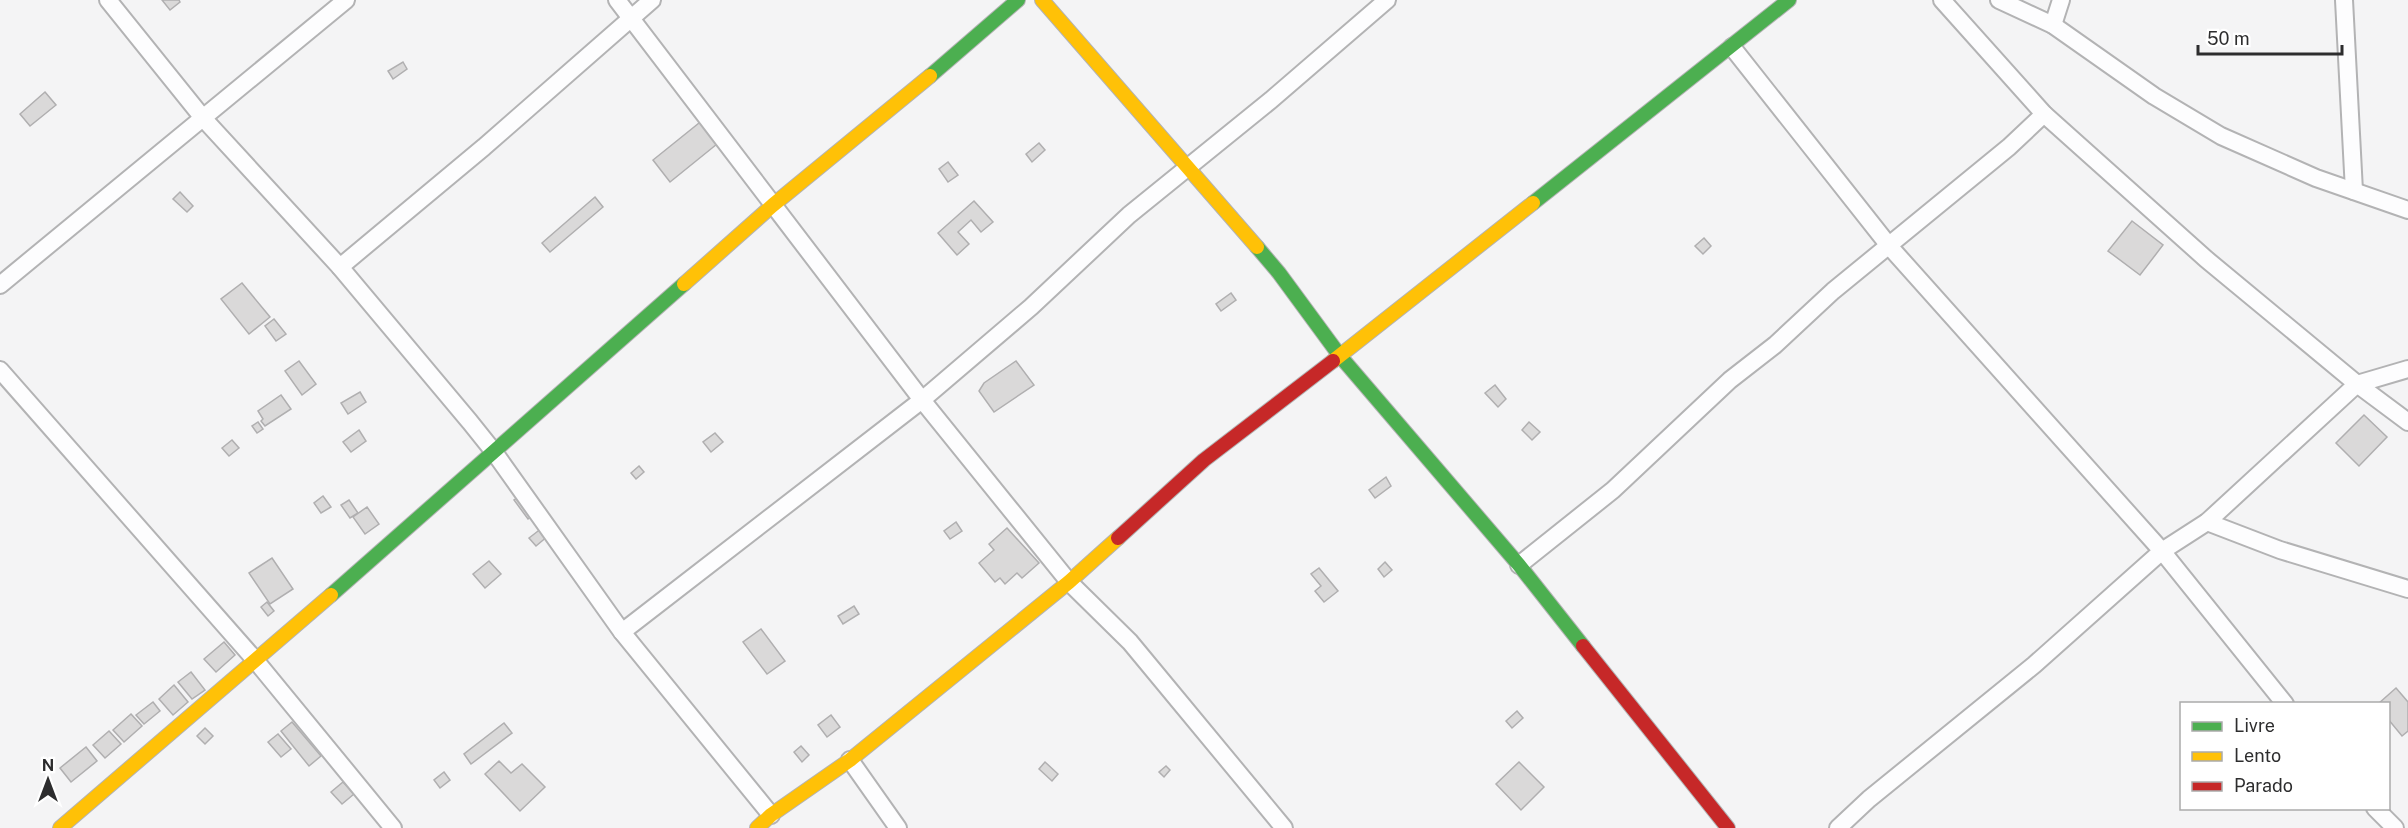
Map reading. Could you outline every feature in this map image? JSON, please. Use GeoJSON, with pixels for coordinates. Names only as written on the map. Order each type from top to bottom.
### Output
{"type":"FeatureCollection","features":[{"type":"Feature","properties":{"kind":"street"},"geometry":{"type":"LineString","coordinates":[[108,0],[202,118],[340,267],[494,452],[622,632],[771,815]]}},
{"type":"Feature","properties":{"kind":"street"},"geometry":{"type":"LineString","coordinates":[[0,285],[346,0]]}},
{"type":"Feature","properties":{"kind":"street"},"geometry":{"type":"LineString","coordinates":[[617,0],[922,400],[1069,582],[1130,642],[1284,828]]}},
{"type":"Feature","properties":{"kind":"street"},"geometry":{"type":"LineString","coordinates":[[340,267],[484,147],[652,0]]}},
{"type":"Feature","properties":{"kind":"street"},"geometry":{"type":"LineString","coordinates":[[60,828],[256,661],[773,205],[932,75],[1018,0]]}},
{"type":"Feature","properties":{"kind":"street"},"geometry":{"type":"LineString","coordinates":[[1042,0],[1279,273],[1340,356],[1519,565],[1728,828]]}},
{"type":"Feature","properties":{"kind":"street"},"geometry":{"type":"LineString","coordinates":[[622,632],[922,400],[1031,307],[1129,215],[1271,100],[1386,0]]}},
{"type":"Feature","properties":{"kind":"street"},"geometry":{"type":"LineString","coordinates":[[757,828],[771,815],[850,760],[1069,582],[1204,460],[1340,356],[1789,0]]}},
{"type":"Feature","properties":{"kind":"street"},"geometry":{"type":"LineString","coordinates":[[1942,0],[2044,114],[2206,259],[2357,384],[2408,422]]}},
{"type":"Feature","properties":{"kind":"street"},"geometry":{"type":"LineString","coordinates":[[1999,0],[2053,25],[2154,96],[2221,136],[2316,178],[2408,209]]}},
{"type":"Feature","properties":{"kind":"street"},"geometry":{"type":"LineString","coordinates":[[2053,25],[2061,0]]}},
{"type":"Feature","properties":{"kind":"street"},"geometry":{"type":"LineString","coordinates":[[2344,0],[2354,191]]}},
{"type":"Feature","properties":{"kind":"street"},"geometry":{"type":"LineString","coordinates":[[1732,47],[1890,247],[2162,551],[2283,702]]}},
{"type":"Feature","properties":{"kind":"street"},"geometry":{"type":"LineString","coordinates":[[1519,565],[1613,490],[1730,380],[1775,345],[1833,291],[1890,247],[2009,147],[2044,114]]}},
{"type":"Feature","properties":{"kind":"street"},"geometry":{"type":"LineString","coordinates":[[1838,828],[1869,799],[2034,665],[2162,551],[2207,522],[2357,384],[2408,369]]}},
{"type":"Feature","properties":{"kind":"street"},"geometry":{"type":"LineString","coordinates":[[0,370],[256,661],[393,828]]}},
{"type":"Feature","properties":{"kind":"street"},"geometry":{"type":"LineString","coordinates":[[2207,522],[2280,550],[2408,589]]}},
{"type":"Feature","properties":{"kind":"street"},"geometry":{"type":"LineString","coordinates":[[850,760],[898,828]]}},
{"type":"Feature","properties":{"kind":"street"},"geometry":{"type":"LineString","coordinates":[[2377,810],[2395,828]]}},
{"type":"Feature","properties":{"kind":"building"},"geometry":{"type":"Polygon","coordinates":[[[162,0],[179,0],[180,2],[170,10],[162,0]]]}},
{"type":"Feature","properties":{"kind":"building"},"geometry":{"type":"Polygon","coordinates":[[[403,62],[407,69],[393,79],[388,71],[403,62]]]}},
{"type":"Feature","properties":{"kind":"building"},"geometry":{"type":"Polygon","coordinates":[[[45,92],[56,105],[30,126],[20,114],[45,92]]]}},
{"type":"Feature","properties":{"kind":"building"},"geometry":{"type":"Polygon","coordinates":[[[704,119],[722,140],[670,182],[653,160],[704,119]]]}},
{"type":"Feature","properties":{"kind":"building"},"geometry":{"type":"Polygon","coordinates":[[[1039,143],[1045,150],[1032,162],[1026,154],[1039,143]]]}},
{"type":"Feature","properties":{"kind":"building"},"geometry":{"type":"Polygon","coordinates":[[[948,162],[958,175],[948,182],[939,169],[948,162]]]}},
{"type":"Feature","properties":{"kind":"building"},"geometry":{"type":"Polygon","coordinates":[[[180,192],[193,206],[187,212],[173,199],[180,192]]]}},
{"type":"Feature","properties":{"kind":"building"},"geometry":{"type":"Polygon","coordinates":[[[595,197],[603,207],[550,252],[542,243],[595,197]]]}},
{"type":"Feature","properties":{"kind":"building"},"geometry":{"type":"Polygon","coordinates":[[[974,201],[993,222],[981,232],[971,220],[958,232],[969,244],[957,255],[938,233],[974,201]]]}},
{"type":"Feature","properties":{"kind":"building"},"geometry":{"type":"Polygon","coordinates":[[[2132,221],[2163,245],[2140,275],[2108,251],[2132,221]]]}},
{"type":"Feature","properties":{"kind":"building"},"geometry":{"type":"Polygon","coordinates":[[[1704,238],[1711,246],[1703,254],[1695,246],[1704,238]]]}},
{"type":"Feature","properties":{"kind":"building"},"geometry":{"type":"Polygon","coordinates":[[[242,283],[270,317],[249,334],[221,299],[242,283]]]}},
{"type":"Feature","properties":{"kind":"building"},"geometry":{"type":"Polygon","coordinates":[[[1231,293],[1236,300],[1221,311],[1216,304],[1231,293]]]}},
{"type":"Feature","properties":{"kind":"building"},"geometry":{"type":"Polygon","coordinates":[[[274,319],[286,334],[276,341],[265,326],[274,319]]]}},
{"type":"Feature","properties":{"kind":"building"},"geometry":{"type":"Polygon","coordinates":[[[299,361],[316,384],[302,395],[285,371],[299,361]]]}},
{"type":"Feature","properties":{"kind":"building"},"geometry":{"type":"Polygon","coordinates":[[[1016,361],[1034,385],[994,412],[979,391],[984,383],[1016,361]]]}},
{"type":"Feature","properties":{"kind":"building"},"geometry":{"type":"Polygon","coordinates":[[[1495,385],[1506,399],[1498,407],[1485,393],[1495,385]]]}},
{"type":"Feature","properties":{"kind":"building"},"geometry":{"type":"Polygon","coordinates":[[[360,392],[366,402],[348,414],[341,403],[360,392]]]}},
{"type":"Feature","properties":{"kind":"building"},"geometry":{"type":"Polygon","coordinates":[[[281,395],[291,409],[265,426],[258,411],[281,395]]]}},
{"type":"Feature","properties":{"kind":"building"},"geometry":{"type":"Polygon","coordinates":[[[2364,415],[2387,437],[2359,466],[2336,443],[2364,415]]]}},
{"type":"Feature","properties":{"kind":"building"},"geometry":{"type":"Polygon","coordinates":[[[258,422],[263,429],[257,433],[252,426],[258,422]]]}},
{"type":"Feature","properties":{"kind":"building"},"geometry":{"type":"Polygon","coordinates":[[[1529,422],[1540,432],[1532,440],[1522,430],[1529,422]]]}},
{"type":"Feature","properties":{"kind":"building"},"geometry":{"type":"Polygon","coordinates":[[[359,430],[366,441],[351,452],[343,442],[359,430]]]}},
{"type":"Feature","properties":{"kind":"building"},"geometry":{"type":"Polygon","coordinates":[[[715,433],[723,442],[711,452],[703,442],[715,433]]]}},
{"type":"Feature","properties":{"kind":"building"},"geometry":{"type":"Polygon","coordinates":[[[232,440],[239,448],[229,456],[222,448],[232,440]]]}},
{"type":"Feature","properties":{"kind":"building"},"geometry":{"type":"Polygon","coordinates":[[[639,466],[644,472],[636,479],[631,473],[639,466]]]}},
{"type":"Feature","properties":{"kind":"building"},"geometry":{"type":"Polygon","coordinates":[[[1386,477],[1391,486],[1375,498],[1369,490],[1386,477]]]}},
{"type":"Feature","properties":{"kind":"building"},"geometry":{"type":"Polygon","coordinates":[[[523,494],[536,513],[528,519],[514,500],[523,494]]]}},
{"type":"Feature","properties":{"kind":"building"},"geometry":{"type":"Polygon","coordinates":[[[323,496],[331,507],[321,513],[314,503],[323,496]]]}},
{"type":"Feature","properties":{"kind":"building"},"geometry":{"type":"Polygon","coordinates":[[[349,500],[358,513],[350,518],[341,505],[349,500]]]}},
{"type":"Feature","properties":{"kind":"building"},"geometry":{"type":"Polygon","coordinates":[[[367,507],[379,524],[365,534],[353,517],[367,507]]]}},
{"type":"Feature","properties":{"kind":"building"},"geometry":{"type":"Polygon","coordinates":[[[956,522],[962,531],[950,539],[944,531],[956,522]]]}},
{"type":"Feature","properties":{"kind":"building"},"geometry":{"type":"Polygon","coordinates":[[[542,528],[548,536],[536,546],[529,538],[542,528]]]}},
{"type":"Feature","properties":{"kind":"building"},"geometry":{"type":"Polygon","coordinates":[[[1007,528],[1039,563],[1022,578],[1017,573],[1005,584],[1000,578],[995,582],[979,563],[994,550],[989,544],[1007,528]]]}},
{"type":"Feature","properties":{"kind":"building"},"geometry":{"type":"Polygon","coordinates":[[[272,558],[293,589],[270,604],[249,573],[272,558]]]}},
{"type":"Feature","properties":{"kind":"building"},"geometry":{"type":"Polygon","coordinates":[[[489,561],[501,574],[485,588],[473,574],[489,561]]]}},
{"type":"Feature","properties":{"kind":"building"},"geometry":{"type":"Polygon","coordinates":[[[1385,562],[1392,570],[1384,577],[1378,569],[1385,562]]]}},
{"type":"Feature","properties":{"kind":"building"},"geometry":{"type":"Polygon","coordinates":[[[1319,568],[1338,591],[1324,602],[1315,591],[1321,586],[1311,574],[1319,568]]]}},
{"type":"Feature","properties":{"kind":"building"},"geometry":{"type":"Polygon","coordinates":[[[267,602],[274,611],[268,616],[261,607],[267,602]]]}},
{"type":"Feature","properties":{"kind":"building"},"geometry":{"type":"Polygon","coordinates":[[[854,606],[859,614],[843,624],[838,616],[854,606]]]}},
{"type":"Feature","properties":{"kind":"building"},"geometry":{"type":"Polygon","coordinates":[[[761,629],[785,661],[767,674],[743,642],[761,629]]]}},
{"type":"Feature","properties":{"kind":"building"},"geometry":{"type":"Polygon","coordinates":[[[224,642],[235,655],[216,672],[204,659],[224,642]]]}},
{"type":"Feature","properties":{"kind":"building"},"geometry":{"type":"Polygon","coordinates":[[[191,672],[205,690],[192,699],[178,682],[191,672]]]}},
{"type":"Feature","properties":{"kind":"building"},"geometry":{"type":"Polygon","coordinates":[[[174,685],[188,702],[173,715],[159,699],[174,685]]]}},
{"type":"Feature","properties":{"kind":"building"},"geometry":{"type":"Polygon","coordinates":[[[2396,688],[2408,702],[2408,731],[2402,736],[2390,721],[2390,702],[2380,702],[2396,688]]]}},
{"type":"Feature","properties":{"kind":"building"},"geometry":{"type":"Polygon","coordinates":[[[153,702],[160,711],[144,724],[136,715],[153,702]]]}},
{"type":"Feature","properties":{"kind":"building"},"geometry":{"type":"Polygon","coordinates":[[[1517,711],[1523,718],[1512,728],[1506,721],[1517,711]]]}},
{"type":"Feature","properties":{"kind":"building"},"geometry":{"type":"Polygon","coordinates":[[[131,714],[142,726],[124,742],[113,730],[131,714]]]}},
{"type":"Feature","properties":{"kind":"building"},"geometry":{"type":"Polygon","coordinates":[[[831,715],[840,727],[827,737],[818,725],[831,715]]]}},
{"type":"Feature","properties":{"kind":"building"},"geometry":{"type":"Polygon","coordinates":[[[292,722],[321,756],[309,766],[281,731],[292,722]]]}},
{"type":"Feature","properties":{"kind":"building"},"geometry":{"type":"Polygon","coordinates":[[[504,723],[512,733],[471,764],[464,754],[504,723]]]}},
{"type":"Feature","properties":{"kind":"building"},"geometry":{"type":"Polygon","coordinates":[[[205,728],[213,736],[205,744],[197,736],[205,728]]]}},
{"type":"Feature","properties":{"kind":"building"},"geometry":{"type":"Polygon","coordinates":[[[109,731],[121,744],[105,758],[93,745],[109,731]]]}},
{"type":"Feature","properties":{"kind":"building"},"geometry":{"type":"Polygon","coordinates":[[[278,734],[291,749],[281,757],[268,742],[278,734]]]}},
{"type":"Feature","properties":{"kind":"building"},"geometry":{"type":"Polygon","coordinates":[[[801,746],[809,755],[802,762],[794,752],[801,746]]]}},
{"type":"Feature","properties":{"kind":"building"},"geometry":{"type":"Polygon","coordinates":[[[86,747],[97,761],[71,782],[60,768],[86,747]]]}},
{"type":"Feature","properties":{"kind":"building"},"geometry":{"type":"Polygon","coordinates":[[[499,761],[511,773],[522,764],[545,787],[520,811],[485,774],[499,761]]]}},
{"type":"Feature","properties":{"kind":"building"},"geometry":{"type":"Polygon","coordinates":[[[1045,762],[1058,774],[1052,781],[1039,769],[1045,762]]]}},
{"type":"Feature","properties":{"kind":"building"},"geometry":{"type":"Polygon","coordinates":[[[1519,762],[1544,787],[1521,810],[1496,784],[1519,762]]]}},
{"type":"Feature","properties":{"kind":"building"},"geometry":{"type":"Polygon","coordinates":[[[1166,766],[1170,770],[1164,777],[1159,772],[1166,766]]]}},
{"type":"Feature","properties":{"kind":"building"},"geometry":{"type":"Polygon","coordinates":[[[444,772],[450,780],[440,788],[434,780],[444,772]]]}},
{"type":"Feature","properties":{"kind":"building"},"geometry":{"type":"Polygon","coordinates":[[[343,782],[354,794],[342,804],[331,792],[343,782]]]}},
{"type":"Feature","properties":{"kind":"traffic: fast"},"geometry":{"type":"LineString","coordinates":[[930,76],[1018,0]]}},
{"type":"Feature","properties":{"kind":"traffic: fast"},"geometry":{"type":"LineString","coordinates":[[1533,203],[1789,0]]}},
{"type":"Feature","properties":{"kind":"traffic: fast"},"geometry":{"type":"LineString","coordinates":[[1257,247],[1340,356],[1519,565],[1583,646]]}},
{"type":"Feature","properties":{"kind":"traffic: fast"},"geometry":{"type":"LineString","coordinates":[[331,595],[684,284]]}},
{"type":"Feature","properties":{"kind":"traffic: slow"},"geometry":{"type":"LineString","coordinates":[[1042,0],[1257,247]]}},
{"type":"Feature","properties":{"kind":"traffic: slow"},"geometry":{"type":"LineString","coordinates":[[684,284],[773,205],[930,76]]}},
{"type":"Feature","properties":{"kind":"traffic: slow"},"geometry":{"type":"LineString","coordinates":[[1333,361],[1533,203]]}},
{"type":"Feature","properties":{"kind":"traffic: slow"},"geometry":{"type":"LineString","coordinates":[[757,828],[771,815],[850,760],[1069,582],[1118,538]]}},
{"type":"Feature","properties":{"kind":"traffic: slow"},"geometry":{"type":"LineString","coordinates":[[60,828],[331,595]]}},
{"type":"Feature","properties":{"kind":"traffic: jam"},"geometry":{"type":"LineString","coordinates":[[1118,538],[1204,460],[1333,361]]}},
{"type":"Feature","properties":{"kind":"traffic: jam"},"geometry":{"type":"LineString","coordinates":[[1583,646],[1728,828]]}}]}
